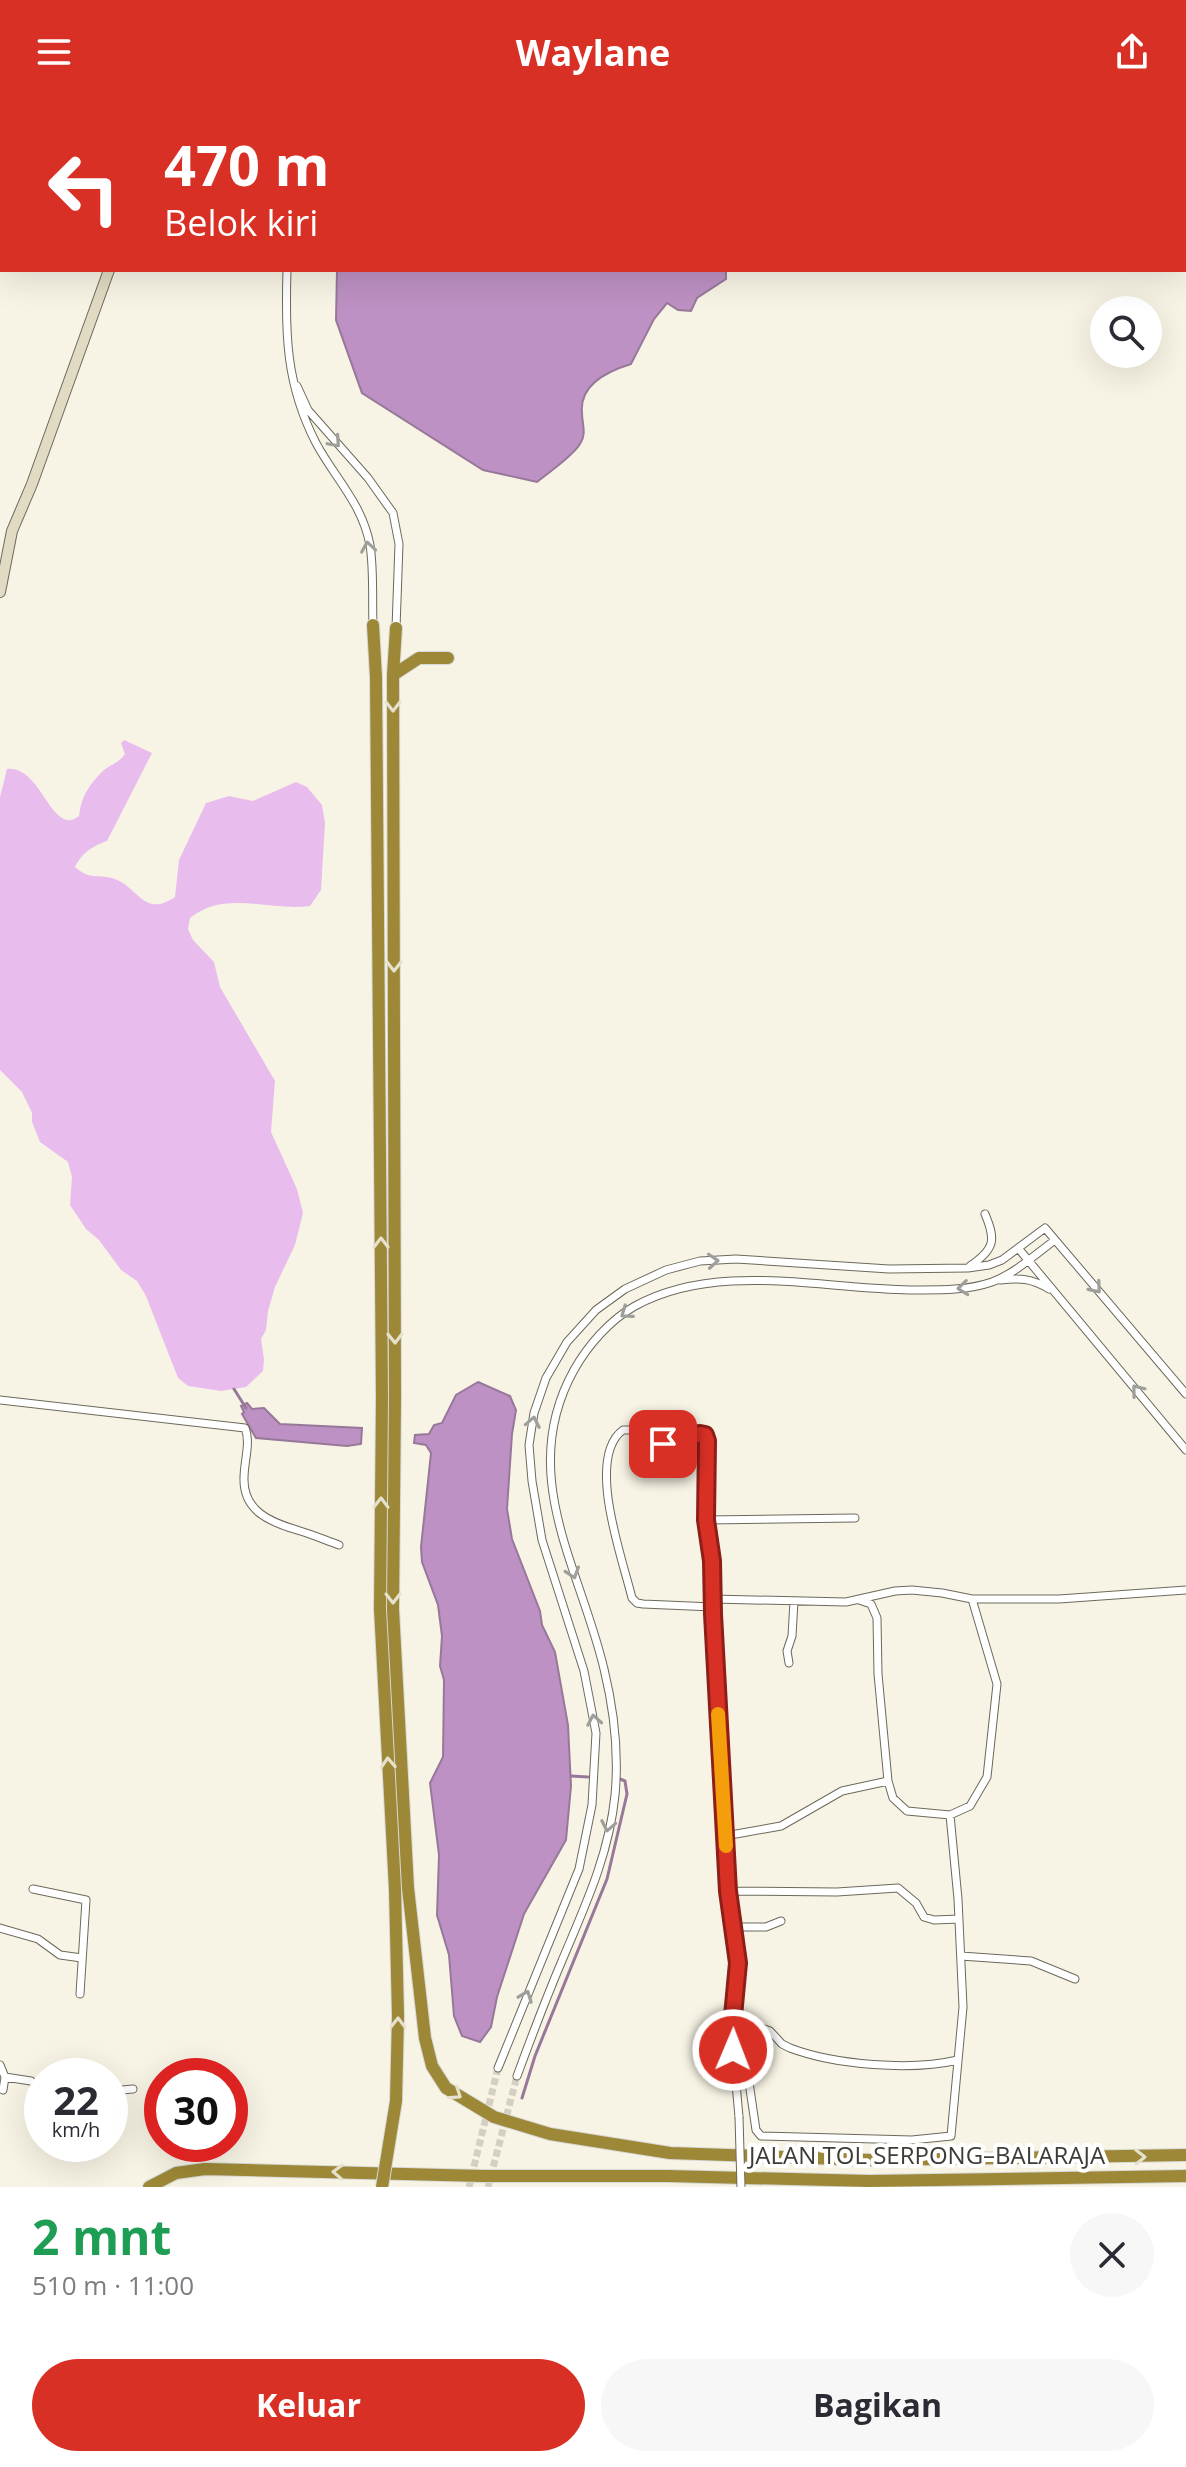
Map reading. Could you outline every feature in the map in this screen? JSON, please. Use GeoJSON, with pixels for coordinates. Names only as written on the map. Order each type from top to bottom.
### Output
{"type":"FeatureCollection","features":[{"type":"Feature","properties":{"kind":"highway"},"geometry":{"type":"LineString","coordinates":[[373,625],[382,1398],[380,1609],[395,1889],[398,2016],[396,2101],[382,2187]]}},
{"type":"Feature","properties":{"kind":"highway","name":"JALAN TOL SERPONG–BALARAJA"},"geometry":{"type":"LineString","coordinates":[[396,628],[393,675],[393,1609],[408,1888],[425,2038],[432,2066],[446,2088],[494,2117],[550,2134],[670,2153],[870,2160],[1186,2155]]}},
{"type":"Feature","properties":{"kind":"highway"},"geometry":{"type":"LineString","coordinates":[[393,675],[419,658],[448,658]]}},
{"type":"Feature","properties":{"kind":"highway","name":"JALAN TOL SERPONG–BALARAJA"},"geometry":{"type":"LineString","coordinates":[[149,2187],[176,2173],[205,2169],[869,2181],[1186,2176]]}},
{"type":"Feature","properties":{"kind":"main road"},"geometry":{"type":"LineString","coordinates":[[0,592],[12,531],[108,272]]}},
{"type":"Feature","properties":{"kind":"street"},"geometry":{"type":"LineString","coordinates":[[287,272],[287,349],[292,382],[318,446],[345,485],[366,533],[370,546],[373,625]]}},
{"type":"Feature","properties":{"kind":"street"},"geometry":{"type":"LineString","coordinates":[[287,349],[295,381],[308,410],[368,478],[393,513],[399,544],[396,628]]}},
{"type":"Feature","properties":{"kind":"street"},"geometry":{"type":"LineString","coordinates":[[968,1268],[983,1258],[990,1246],[993,1235],[985,1214]]}},
{"type":"Feature","properties":{"kind":"street"},"geometry":{"type":"LineString","coordinates":[[498,2068],[579,1869],[592,1805],[596,1733],[584,1671],[542,1540],[529,1445],[534,1413],[546,1378],[567,1342],[596,1310],[625,1289],[666,1270],[700,1261],[736,1259],[889,1269],[968,1268],[989,1265],[1045,1228],[1186,1394]]}},
{"type":"Feature","properties":{"kind":"street"},"geometry":{"type":"LineString","coordinates":[[995,1281],[1055,1240]]}},
{"type":"Feature","properties":{"kind":"street"},"geometry":{"type":"LineString","coordinates":[[1018,1248],[1186,1450]]}},
{"type":"Feature","properties":{"kind":"street"},"geometry":{"type":"LineString","coordinates":[[517,2076],[599,1874],[615,1796],[616,1731],[604,1666],[561,1536],[549,1447],[563,1389],[582,1355],[609,1325],[633,1307],[672,1289],[701,1282],[736,1280],[934,1290],[971,1288],[1023,1278],[1037,1281],[1057,1295]]}},
{"type":"Feature","properties":{"kind":"street"},"geometry":{"type":"LineString","coordinates":[[0,1400],[245,1428],[248,1435],[245,1493],[253,1507],[280,1526],[339,1545]]}},
{"type":"Feature","properties":{"kind":"street"},"geometry":{"type":"LineString","coordinates":[[741,2187],[733,2050],[738,1963],[728,1891],[713,1603],[712,1561],[706,1520],[707,1441],[705,1435],[700,1434],[663,1444],[631,1430],[623,1430],[617,1435],[606,1467],[606,1491],[632,1598],[637,1603],[643,1604],[713,1603],[794,1601],[846,1602],[912,1590],[972,1599],[1059,1599],[1186,1590],[1186,1583]]}},
{"type":"Feature","properties":{"kind":"street"},"geometry":{"type":"LineString","coordinates":[[535,1500],[555,1497]]}},
{"type":"Feature","properties":{"kind":"street"},"geometry":{"type":"LineString","coordinates":[[706,1520],[855,1518]]}},
{"type":"Feature","properties":{"kind":"street"},"geometry":{"type":"LineString","coordinates":[[859,1600],[871,1604],[877,1618],[878,1674],[888,1781],[893,1798],[907,1811],[950,1815],[970,1806],[987,1777],[997,1684],[972,1599]]}},
{"type":"Feature","properties":{"kind":"street"},"geometry":{"type":"LineString","coordinates":[[789,1663],[787,1651],[792,1636],[794,1601]]}},
{"type":"Feature","properties":{"kind":"street"},"geometry":{"type":"LineString","coordinates":[[725,1836],[781,1826],[842,1791],[888,1781]]}},
{"type":"Feature","properties":{"kind":"street"},"geometry":{"type":"LineString","coordinates":[[737,2019],[756,2130],[761,2136],[912,2140],[951,2136],[963,2007],[950,1815]]}},
{"type":"Feature","properties":{"kind":"street"},"geometry":{"type":"LineString","coordinates":[[728,1891],[837,1892],[898,1888],[916,1903],[924,1917],[934,1920],[959,1919]]}},
{"type":"Feature","properties":{"kind":"street"},"geometry":{"type":"LineString","coordinates":[[33,1889],[86,1900],[80,1994]]}},
{"type":"Feature","properties":{"kind":"street"},"geometry":{"type":"LineString","coordinates":[[734,1927],[766,1927],[781,1921]]}},
{"type":"Feature","properties":{"kind":"street"},"geometry":{"type":"LineString","coordinates":[[0,1928],[44,1942],[60,1955],[82,1958]]}},
{"type":"Feature","properties":{"kind":"street"},"geometry":{"type":"LineString","coordinates":[[961,1956],[1031,1961],[1061,1976],[1075,1979]]}},
{"type":"Feature","properties":{"kind":"street"},"geometry":{"type":"LineString","coordinates":[[737,2019],[770,2031],[782,2044],[809,2056],[844,2063],[925,2064],[958,2060]]}},
{"type":"Feature","properties":{"kind":"street"},"geometry":{"type":"LineString","coordinates":[[0,2065],[5,2077],[3,2090]]}},
{"type":"Feature","properties":{"kind":"street"},"geometry":{"type":"LineString","coordinates":[[5,2077],[24,2080]]}},
{"type":"Feature","properties":{"kind":"street"},"geometry":{"type":"LineString","coordinates":[[128,2089],[133,2089]]}},
{"type":"Feature","properties":{"kind":"shaded area"},"geometry":{"type":"Polygon","coordinates":[[[337,272],[726,272],[726,279],[697,298],[691,311],[678,310],[667,303],[654,319],[631,364],[605,375],[590,387],[582,403],[584,433],[580,444],[537,482],[483,470],[362,393],[336,320],[337,272]]]}},
{"type":"Feature","properties":{"kind":"shaded area"},"geometry":{"type":"Polygon","coordinates":[[[124,740],[152,753],[107,841],[88,851],[75,867],[89,875],[121,882],[148,903],[164,903],[175,897],[179,860],[206,803],[229,796],[253,801],[296,782],[307,787],[322,805],[325,823],[321,890],[310,906],[218,905],[190,918],[188,929],[193,940],[214,962],[220,987],[275,1081],[271,1132],[297,1189],[303,1213],[295,1245],[275,1287],[268,1311],[266,1330],[261,1339],[263,1371],[246,1387],[221,1391],[188,1386],[178,1378],[146,1296],[137,1281],[121,1270],[99,1240],[86,1229],[70,1205],[72,1177],[68,1162],[40,1142],[22,1092],[0,1070],[0,797],[7,769],[19,771],[29,778],[53,810],[69,820],[79,816],[84,797],[94,780],[125,754],[121,743],[124,740]]]}},
{"type":"Feature","properties":{"kind":"shaded area"},"geometry":{"type":"Polygon","coordinates":[[[478,1382],[510,1396],[516,1410],[507,1509],[512,1539],[540,1611],[542,1625],[555,1652],[568,1725],[571,1786],[566,1840],[524,1914],[497,1997],[491,2027],[480,2042],[462,2036],[454,2016],[449,1955],[437,1915],[439,1855],[430,1783],[443,1757],[442,1636],[438,1605],[422,1562],[421,1547],[431,1453],[426,1445],[414,1443],[415,1435],[429,1434],[434,1425],[442,1423],[456,1395],[478,1382]]]}},
{"type":"Feature","properties":{"kind":"shaded area"},"geometry":{"type":"Polygon","coordinates":[[[247,1403],[252,1409],[264,1408],[280,1424],[362,1428],[361,1444],[347,1446],[256,1438],[242,1414],[241,1406],[247,1403]]]}},
{"type":"Feature","properties":{"kind":"waterway"},"geometry":{"type":"LineString","coordinates":[[234,1389],[246,1408]]}},
{"type":"Feature","properties":{"kind":"waterway"},"geometry":{"type":"LineString","coordinates":[[571,1776],[588,1777]]}},
{"type":"Feature","properties":{"kind":"waterway"},"geometry":{"type":"LineString","coordinates":[[522,2098],[535,2056],[607,1879],[627,1794],[625,1781],[620,1779]]}},
{"type":"Feature","properties":{"kind":"tunnel"},"geometry":{"type":"LineString","coordinates":[[469,2187],[498,2068]]}},
{"type":"Feature","properties":{"kind":"tunnel"},"geometry":{"type":"LineString","coordinates":[[488,2187],[517,2076]]}},
{"type":"Feature","properties":{"kind":"slow traffic"},"geometry":{"type":"LineString","coordinates":[[718,1714],[726,1846]]}},
{"type":"Feature","properties":{"kind":"route"},"geometry":{"type":"LineString","coordinates":[[663,1444],[700,1434],[705,1435],[707,1441],[706,1520],[712,1561],[728,1891],[738,1963],[733,2050]]}}]}
